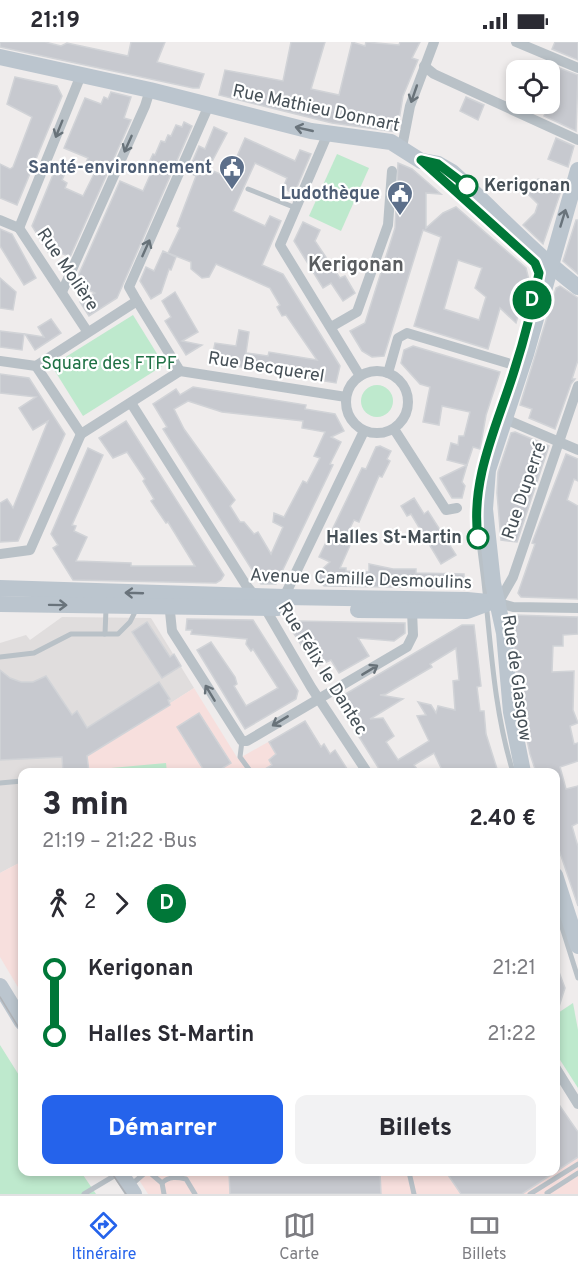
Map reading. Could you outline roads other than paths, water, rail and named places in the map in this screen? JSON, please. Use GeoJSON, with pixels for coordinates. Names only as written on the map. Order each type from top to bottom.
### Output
{"type":"FeatureCollection","features":[{"type":"Feature","properties":{"kind":"main road","name":"Rue Mathieu Donnart"},"geometry":{"type":"LineString","coordinates":[[0,57],[328,133],[391,142],[421,160],[438,164],[452,172],[534,247],[549,265],[578,287]]}},
{"type":"Feature","properties":{"kind":"main road","name":"Rue de Glasgow"},"geometry":{"type":"LineString","coordinates":[[522,768],[517,753],[495,606],[485,509],[488,470],[505,419],[518,366],[547,283],[549,265],[578,170]]}},
{"type":"Feature","properties":{"kind":"main road","name":"Avenue Camille Desmoulins"},"geometry":{"type":"LineString","coordinates":[[0,588],[108,599],[139,606],[169,600]]}},
{"type":"Feature","properties":{"kind":"main road","name":"Avenue Camille Desmoulins"},"geometry":{"type":"LineString","coordinates":[[260,602],[284,597],[467,600],[495,606]]}},
{"type":"Feature","properties":{"kind":"main road","name":"Avenue Camille Desmoulins"},"geometry":{"type":"LineString","coordinates":[[0,604],[108,599],[260,602],[467,611],[495,606]]}},
{"type":"Feature","properties":{"kind":"main road"},"geometry":{"type":"LineString","coordinates":[[560,890],[578,946]]}},
{"type":"Feature","properties":{"kind":"main road"},"geometry":{"type":"LineString","coordinates":[[0,986],[15,1002],[18,1011]]}},
{"type":"Feature","properties":{"kind":"street"},"geometry":{"type":"LineString","coordinates":[[402,147],[410,106],[434,42]]}},
{"type":"Feature","properties":{"kind":"street"},"geometry":{"type":"LineString","coordinates":[[516,42],[578,68]]}},
{"type":"Feature","properties":{"kind":"street"},"geometry":{"type":"LineString","coordinates":[[424,66],[434,74],[578,140]]}},
{"type":"Feature","properties":{"kind":"street"},"geometry":{"type":"LineString","coordinates":[[0,220],[19,228],[81,75]]}},
{"type":"Feature","properties":{"kind":"street"},"geometry":{"type":"LineString","coordinates":[[62,292],[145,106],[150,90]]}},
{"type":"Feature","properties":{"kind":"street"},"geometry":{"type":"LineString","coordinates":[[0,554],[30,550],[81,434],[180,371],[129,287],[209,105]]}},
{"type":"Feature","properties":{"kind":"street"},"geometry":{"type":"LineString","coordinates":[[328,133],[280,245],[360,376]]}},
{"type":"Feature","properties":{"kind":"street"},"geometry":{"type":"LineString","coordinates":[[331,327],[357,312],[388,225],[392,171]]}},
{"type":"Feature","properties":{"kind":"street","name":"Rue Molière"},"geometry":{"type":"LineString","coordinates":[[19,228],[87,331]]}},
{"type":"Feature","properties":{"kind":"street"},"geometry":{"type":"LineString","coordinates":[[0,361],[36,366],[87,331],[137,301]]}},
{"type":"Feature","properties":{"kind":"street"},"geometry":{"type":"LineString","coordinates":[[388,373],[398,338],[407,333],[518,366]]}},
{"type":"Feature","properties":{"kind":"street"},"geometry":{"type":"LineString","coordinates":[[36,366],[81,434]]}},
{"type":"Feature","properties":{"kind":"street","name":"Rue Becquerel"},"geometry":{"type":"LineString","coordinates":[[180,371],[346,397]]}},
{"type":"Feature","properties":{"kind":"street"},"geometry":{"type":"LineString","coordinates":[[378,371],[388,373],[396,377],[408,394],[407,414],[394,429],[374,434],[364,431],[349,417],[346,397],[351,385],[360,376],[378,371]]}},
{"type":"Feature","properties":{"kind":"street","name":"Rue Duperré"},"geometry":{"type":"LineString","coordinates":[[495,606],[513,577],[578,386]]}},
{"type":"Feature","properties":{"kind":"street","name":"Rue Félix le Dantec"},"geometry":{"type":"LineString","coordinates":[[130,403],[260,602],[364,768]]}},
{"type":"Feature","properties":{"kind":"street"},"geometry":{"type":"LineString","coordinates":[[505,419],[578,450]]}},
{"type":"Feature","properties":{"kind":"street"},"geometry":{"type":"LineString","coordinates":[[394,429],[446,510],[457,508]]}},
{"type":"Feature","properties":{"kind":"street"},"geometry":{"type":"LineString","coordinates":[[284,597],[364,431]]}},
{"type":"Feature","properties":{"kind":"street"},"geometry":{"type":"LineString","coordinates":[[169,600],[172,631],[242,741],[247,741],[407,647],[413,635],[412,610]]}},
{"type":"Feature","properties":{"kind":"street"},"geometry":{"type":"LineString","coordinates":[[495,606],[578,608]]}},
{"type":"Feature","properties":{"kind":"street"},"geometry":{"type":"LineString","coordinates":[[560,1075],[578,1104]]}},
{"type":"Feature","properties":{"kind":"lane"},"geometry":{"type":"LineString","coordinates":[[421,160],[537,267],[538,279],[518,366],[481,472],[477,493],[477,526],[495,606]]}},
{"type":"Feature","properties":{"kind":"lane"},"geometry":{"type":"LineString","coordinates":[[248,189],[296,208]]}},
{"type":"Feature","properties":{"kind":"lane"},"geometry":{"type":"LineString","coordinates":[[105,634],[108,599]]}},
{"type":"Feature","properties":{"kind":"lane"},"geometry":{"type":"LineString","coordinates":[[0,657],[34,653],[71,634],[118,634],[130,622],[139,606]]}},
{"type":"Feature","properties":{"kind":"lane","name":"Rue de Glasgow"},"geometry":{"type":"LineString","coordinates":[[495,606],[499,713],[512,768]]}},
{"type":"Feature","properties":{"kind":"lane"},"geometry":{"type":"LineString","coordinates":[[242,741],[240,757],[248,768]]}},
{"type":"Feature","properties":{"kind":"lane"},"geometry":{"type":"LineString","coordinates":[[0,783],[18,782]]}},
{"type":"Feature","properties":{"kind":"lane"},"geometry":{"type":"LineString","coordinates":[[560,921],[578,978]]}},
{"type":"Feature","properties":{"kind":"lane"},"geometry":{"type":"LineString","coordinates":[[560,1175],[578,1164]]}},
{"type":"Feature","properties":{"kind":"lane"},"geometry":{"type":"LineString","coordinates":[[547,1193],[578,1173]]}},
{"type":"Feature","properties":{"kind":"lane"},"geometry":{"type":"LineString","coordinates":[[153,1176],[162,1183],[164,1194]]}},
{"type":"Feature","properties":{"kind":"lane"},"geometry":{"type":"LineString","coordinates":[[410,1176],[414,1194]]}},
{"type":"Feature","properties":{"kind":"lane"},"geometry":{"type":"LineString","coordinates":[[530,1194],[559,1176]]}},
{"type":"Feature","properties":{"kind":"lane"},"geometry":{"type":"LineString","coordinates":[[162,1183],[166,1179],[177,1177],[186,1179],[195,1194]]}},
{"type":"Feature","properties":{"kind":"lane"},"geometry":{"type":"LineString","coordinates":[[84,1194],[126,1181]]}},
{"type":"Feature","properties":{"kind":"tram line"},"geometry":{"type":"LineString","coordinates":[[0,997],[18,1026]]}},
{"type":"Feature","properties":{"kind":"tram line"},"geometry":{"type":"LineString","coordinates":[[114,1176],[126,1194]]}},
{"type":"Feature","properties":{"kind":"place","name":"Kerigonan"},"geometry":{"type":"Point","coordinates":[467,186]}},
{"type":"Feature","properties":{"kind":"place","name":"Santé-environnement"},"geometry":{"type":"Point","coordinates":[232,191]}},
{"type":"Feature","properties":{"kind":"place","name":"Ludothèque"},"geometry":{"type":"Point","coordinates":[400,217]}},
{"type":"Feature","properties":{"kind":"place","name":"Halles St-Martin"},"geometry":{"type":"Point","coordinates":[478,538]}},
{"type":"Feature","properties":{"kind":"district","name":"Kerigonan"},"geometry":{"type":"Point","coordinates":[356,266]}},
{"type":"Feature","properties":{"kind":"park label","name":"Square des FTPF"},"geometry":{"type":"Point","coordinates":[109,364]}}]}
